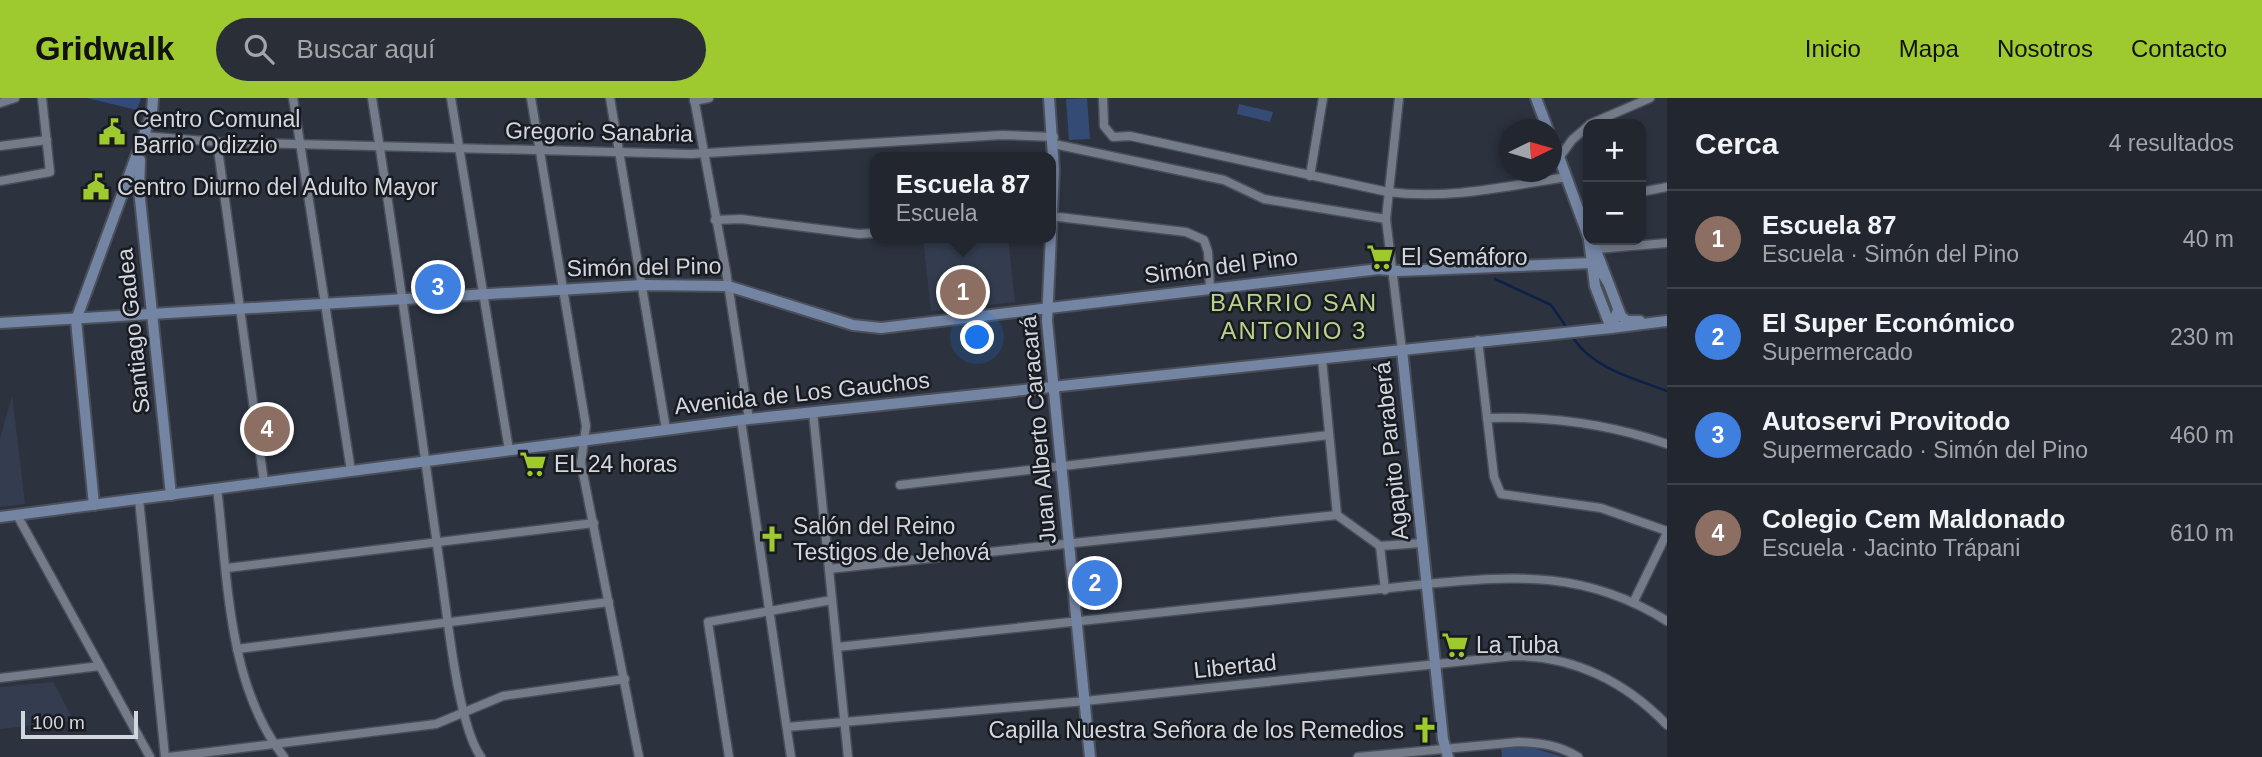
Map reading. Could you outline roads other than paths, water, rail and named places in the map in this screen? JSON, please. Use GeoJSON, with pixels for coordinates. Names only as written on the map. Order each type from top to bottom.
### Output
{"type":"FeatureCollection","features":[{"type":"Feature","properties":{"kind":"street"},"geometry":{"type":"LineString","coordinates":[[0,103],[15,98]]}},
{"type":"Feature","properties":{"kind":"street"},"geometry":{"type":"LineString","coordinates":[[0,181],[50,172],[42,98]]}},
{"type":"Feature","properties":{"kind":"street"},"geometry":{"type":"LineString","coordinates":[[146,137],[153,98]]}},
{"type":"Feature","properties":{"kind":"street"},"geometry":{"type":"LineString","coordinates":[[94,505],[76,320],[159,108],[159,98]]}},
{"type":"Feature","properties":{"kind":"street"},"geometry":{"type":"LineString","coordinates":[[293,98],[351,471]]}},
{"type":"Feature","properties":{"kind":"street"},"geometry":{"type":"LineString","coordinates":[[372,98],[448,622],[464,714],[473,744],[481,757]]}},
{"type":"Feature","properties":{"kind":"street"},"geometry":{"type":"LineString","coordinates":[[451,98],[509,450]]}},
{"type":"Feature","properties":{"kind":"street"},"geometry":{"type":"LineString","coordinates":[[531,98],[586,426],[581,463],[639,757]]}},
{"type":"Feature","properties":{"kind":"street"},"geometry":{"type":"LineString","coordinates":[[610,98],[666,429]]}},
{"type":"Feature","properties":{"kind":"street"},"geometry":{"type":"LineString","coordinates":[[709,98],[694,99],[728,286],[791,757]]}},
{"type":"Feature","properties":{"kind":"street","name":"Juan Alberto Caracará"},"geometry":{"type":"LineString","coordinates":[[1049,98],[1054,152]]}},
{"type":"Feature","properties":{"kind":"street"},"geometry":{"type":"LineString","coordinates":[[1310,176],[1323,98]]}},
{"type":"Feature","properties":{"kind":"street","name":"Agapito Paraberá"},"geometry":{"type":"LineString","coordinates":[[1399,98],[1386,219],[1446,752]]}},
{"type":"Feature","properties":{"kind":"street"},"geometry":{"type":"LineString","coordinates":[[1536,98],[1544,119]]}},
{"type":"Feature","properties":{"kind":"street"},"geometry":{"type":"LineString","coordinates":[[1603,119],[1650,98]]}},
{"type":"Feature","properties":{"kind":"street"},"geometry":{"type":"LineString","coordinates":[[1102,99],[1104,126],[1114,137],[1130,136],[1388,192],[1423,197],[1450,195],[1567,177]]}},
{"type":"Feature","properties":{"kind":"street"},"geometry":{"type":"LineString","coordinates":[[1562,154],[1583,130]]}},
{"type":"Feature","properties":{"kind":"street","name":"Gregorio Sanabria"},"geometry":{"type":"LineString","coordinates":[[146,137],[217,142],[704,154],[1002,135],[1054,141],[1224,180],[1264,199],[1386,219]]}},
{"type":"Feature","properties":{"kind":"street","name":"Santiago Gadea"},"geometry":{"type":"LineString","coordinates":[[146,137],[140,163],[139,189],[170,495]]}},
{"type":"Feature","properties":{"kind":"street"},"geometry":{"type":"LineString","coordinates":[[0,146],[47,140]]}},
{"type":"Feature","properties":{"kind":"street"},"geometry":{"type":"LineString","coordinates":[[217,142],[264,482]]}},
{"type":"Feature","properties":{"kind":"street"},"geometry":{"type":"LineString","coordinates":[[1562,165],[1583,207]]}},
{"type":"Feature","properties":{"kind":"street"},"geometry":{"type":"LineString","coordinates":[[1646,191],[1667,187]]}},
{"type":"Feature","properties":{"kind":"street"},"geometry":{"type":"LineString","coordinates":[[1056,217],[1186,232],[1204,240],[1208,252],[1210,288]]}},
{"type":"Feature","properties":{"kind":"street"},"geometry":{"type":"LineString","coordinates":[[715,220],[741,219],[870,233]]}},
{"type":"Feature","properties":{"kind":"street"},"geometry":{"type":"LineString","coordinates":[[1646,242],[1667,243]]}},
{"type":"Feature","properties":{"kind":"street","name":"Juan Alberto Caracará"},"geometry":{"type":"LineString","coordinates":[[1050,243],[1048,309],[1052,387],[1090,757]]}},
{"type":"Feature","properties":{"kind":"street"},"geometry":{"type":"LineString","coordinates":[[1592,245],[1591,263],[1595,286],[1611,328]]}},
{"type":"Feature","properties":{"kind":"street"},"geometry":{"type":"LineString","coordinates":[[1593,245],[1618,310],[1611,328]]}},
{"type":"Feature","properties":{"kind":"street"},"geometry":{"type":"LineString","coordinates":[[1591,263],[1599,268],[1606,281]]}},
{"type":"Feature","properties":{"kind":"street","name":"Simón del Pino"},"geometry":{"type":"LineString","coordinates":[[0,323],[642,285],[728,286],[867,328],[1390,270],[1591,263]]}},
{"type":"Feature","properties":{"kind":"street","name":"Avenida de Los Gauchos"},"geometry":{"type":"LineString","coordinates":[[1618,310],[1627,321],[1649,323]]}},
{"type":"Feature","properties":{"kind":"street","name":"Avenida de Los Gauchos"},"geometry":{"type":"LineString","coordinates":[[0,517],[745,419],[1667,321]]}},
{"type":"Feature","properties":{"kind":"street"},"geometry":{"type":"LineString","coordinates":[[1479,340],[1498,491],[1508,496],[1573,502],[1601,508],[1667,532],[1634,601]]}},
{"type":"Feature","properties":{"kind":"street"},"geometry":{"type":"LineString","coordinates":[[1322,359],[1338,515]]}},
{"type":"Feature","properties":{"kind":"street"},"geometry":{"type":"LineString","coordinates":[[813,412],[848,757]]}},
{"type":"Feature","properties":{"kind":"street"},"geometry":{"type":"LineString","coordinates":[[1487,418],[1532,416],[1592,425],[1667,444]]}},
{"type":"Feature","properties":{"kind":"street"},"geometry":{"type":"LineString","coordinates":[[900,485],[1329,435]]}},
{"type":"Feature","properties":{"kind":"street"},"geometry":{"type":"LineString","coordinates":[[217,488],[237,649],[251,702],[272,743],[284,757]]}},
{"type":"Feature","properties":{"kind":"street"},"geometry":{"type":"LineString","coordinates":[[139,499],[167,757],[436,724],[503,696],[625,679]]}},
{"type":"Feature","properties":{"kind":"street"},"geometry":{"type":"LineString","coordinates":[[17,515],[150,757]]}},
{"type":"Feature","properties":{"kind":"street"},"geometry":{"type":"LineString","coordinates":[[829,569],[1338,515],[1380,546],[1422,543]]}},
{"type":"Feature","properties":{"kind":"street"},"geometry":{"type":"LineString","coordinates":[[227,568],[594,523]]}},
{"type":"Feature","properties":{"kind":"street"},"geometry":{"type":"LineString","coordinates":[[1380,546],[1385,590]]}},
{"type":"Feature","properties":{"kind":"street"},"geometry":{"type":"LineString","coordinates":[[837,647],[1427,584],[1543,577],[1583,584],[1634,601],[1667,621]]}},
{"type":"Feature","properties":{"kind":"street"},"geometry":{"type":"LineString","coordinates":[[729,757],[709,622],[832,600]]}},
{"type":"Feature","properties":{"kind":"street"},"geometry":{"type":"LineString","coordinates":[[237,649],[609,602]]}},
{"type":"Feature","properties":{"kind":"street","name":"Libertad"},"geometry":{"type":"LineString","coordinates":[[787,727],[1085,701],[1514,656],[1570,664],[1619,685],[1667,725]]}},
{"type":"Feature","properties":{"kind":"street"},"geometry":{"type":"LineString","coordinates":[[0,678],[100,666]]}},
{"type":"Feature","properties":{"kind":"street"},"geometry":{"type":"LineString","coordinates":[[1358,757],[1446,752],[1501,742],[1543,743],[1566,749],[1578,757]]}},
{"type":"Feature","properties":{"kind":"waterway"},"geometry":{"type":"LineString","coordinates":[[1495,279],[1551,305],[1565,325]]}},
{"type":"Feature","properties":{"kind":"waterway"},"geometry":{"type":"LineString","coordinates":[[1573,338],[1582,349],[1603,365],[1667,391]]}},
{"type":"Feature","properties":{"kind":"place","name":"Centro Comunal Barrio Odizzio"},"geometry":{"type":"Point","coordinates":[112,132]}},
{"type":"Feature","properties":{"kind":"place","name":"Centro Diurno del Adulto Mayor"},"geometry":{"type":"Point","coordinates":[96,187]}},
{"type":"Feature","properties":{"kind":"place","name":"El Semáforo"},"geometry":{"type":"Point","coordinates":[1380,257]}},
{"type":"Feature","properties":{"kind":"place","name":"Autoservi Provitodo"},"geometry":{"type":"Point","coordinates":[438,287]}},
{"type":"Feature","properties":{"kind":"place","name":"Escuela 87"},"geometry":{"type":"Point","coordinates":[963,292]}},
{"type":"Feature","properties":{"kind":"place","name":"Colegio Cem Maldonado"},"geometry":{"type":"Point","coordinates":[267,429]}},
{"type":"Feature","properties":{"kind":"place","name":"EL 24 horas"},"geometry":{"type":"Point","coordinates":[533,464]}},
{"type":"Feature","properties":{"kind":"place","name":"Salón del Reino Testigos de Jehová"},"geometry":{"type":"Point","coordinates":[772,539]}},
{"type":"Feature","properties":{"kind":"place","name":"El Super Económico"},"geometry":{"type":"Point","coordinates":[1095,583]}},
{"type":"Feature","properties":{"kind":"place","name":"La Tuba"},"geometry":{"type":"Point","coordinates":[1455,645]}},
{"type":"Feature","properties":{"kind":"place","name":"Capilla Nuestra Señora de los Remedios"},"geometry":{"type":"Point","coordinates":[1425,730]}},
{"type":"Feature","properties":{"kind":"district","name":"BARRIO SAN ANTONIO 3"},"geometry":{"type":"Point","coordinates":[1294,317]}}]}
